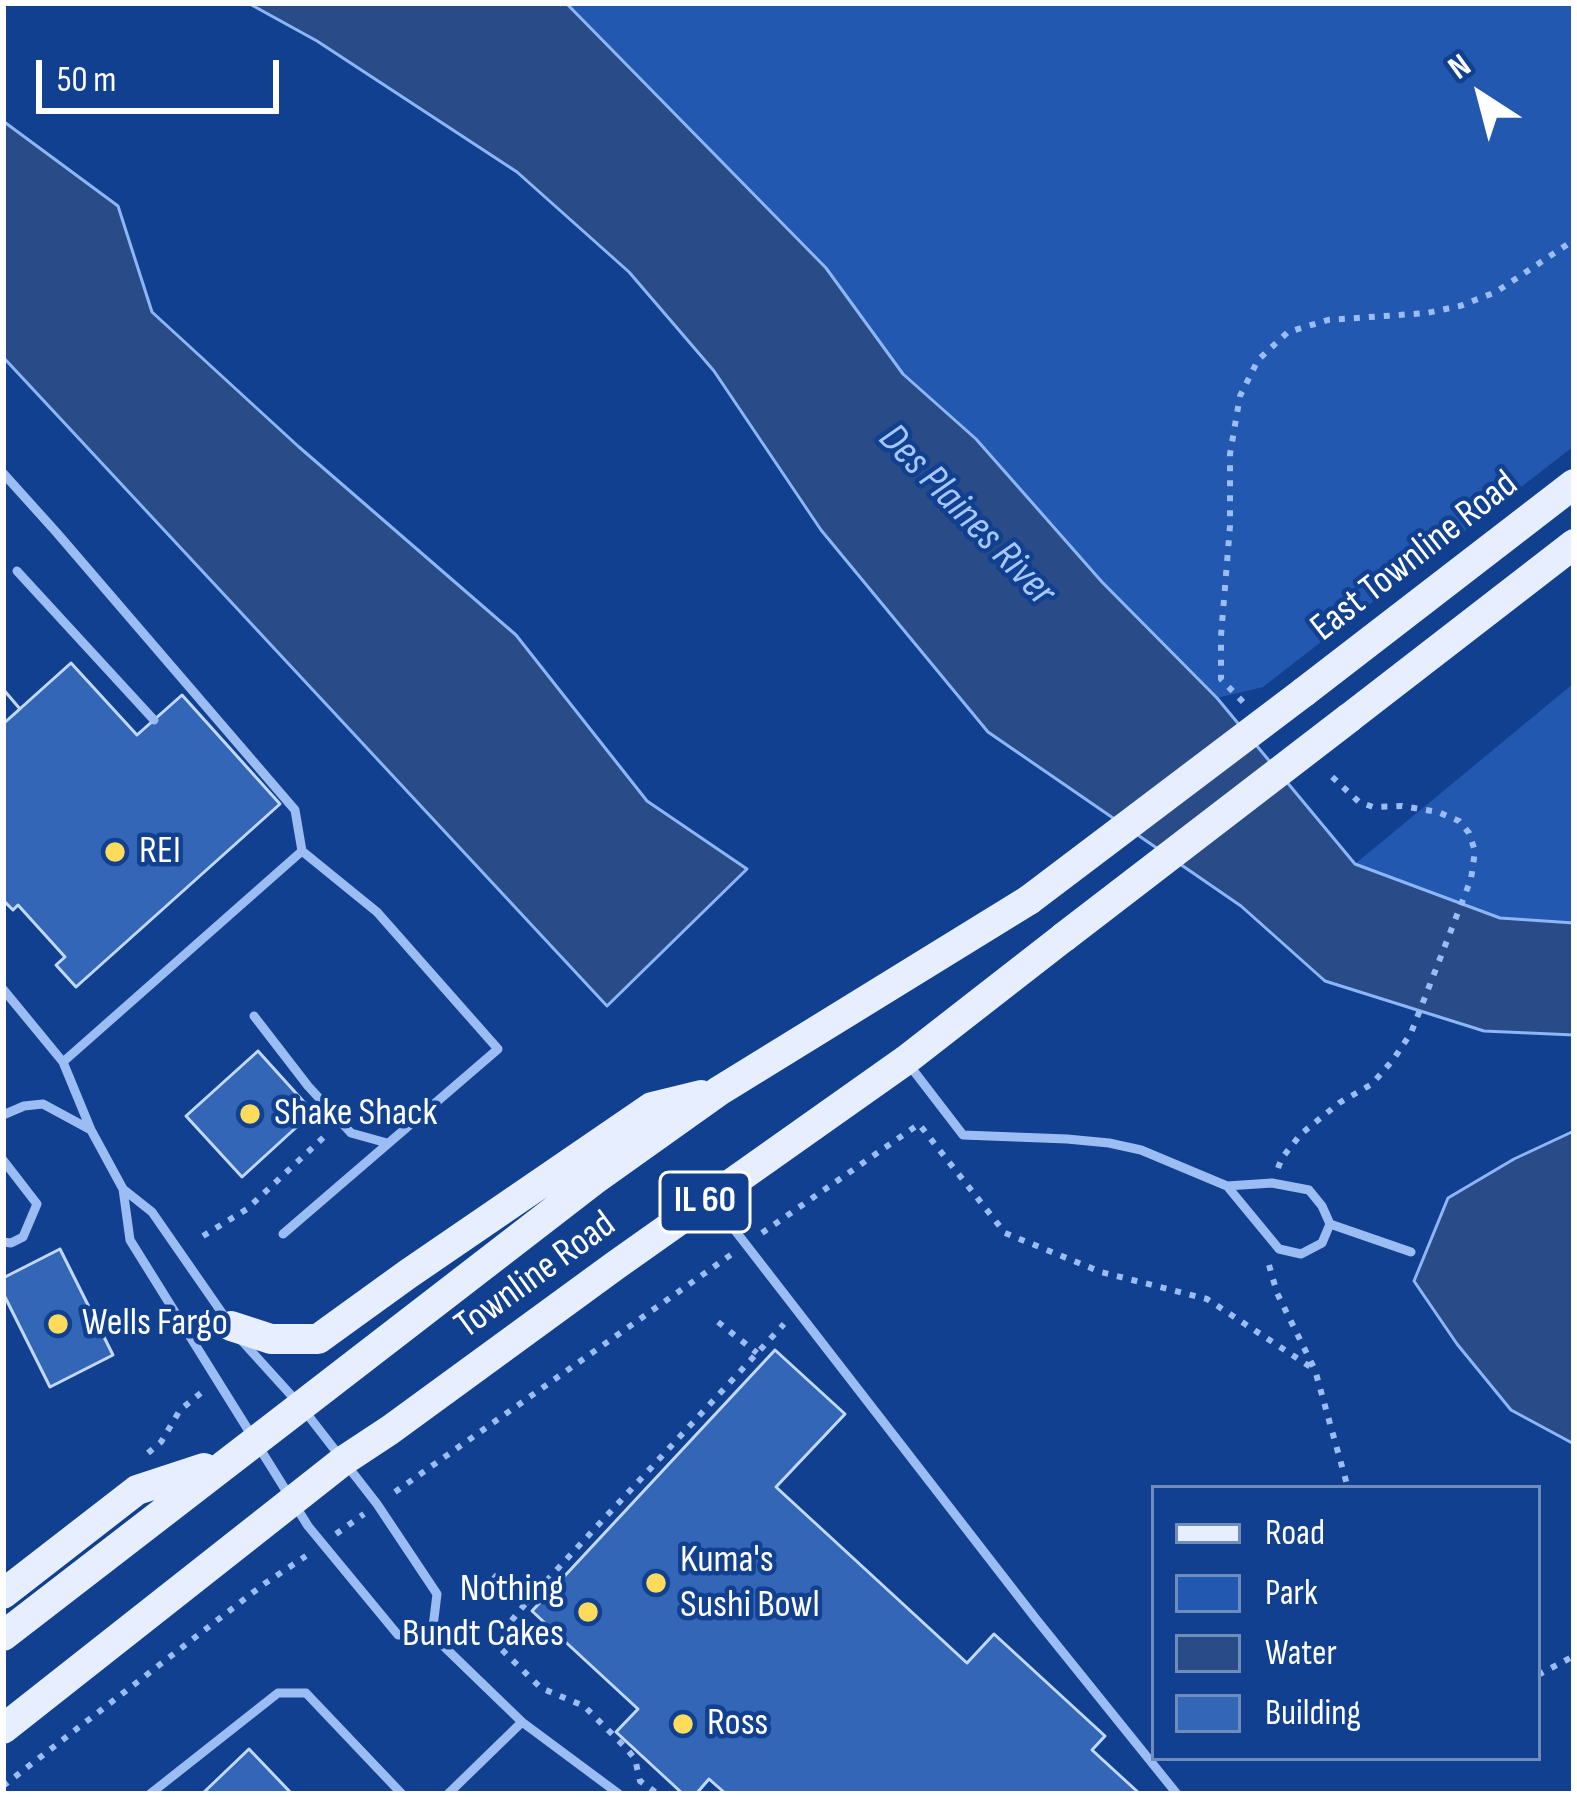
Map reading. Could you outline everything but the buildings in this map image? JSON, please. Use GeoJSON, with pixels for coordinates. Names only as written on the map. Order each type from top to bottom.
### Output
{"type":"FeatureCollection","features":[{"type":"Feature","properties":{"kind":"main road","name":"East Townline Road"},"geometry":{"type":"LineString","coordinates":[[1304,692],[1574,484]]}},
{"type":"Feature","properties":{"kind":"main road","name":"Townline Road"},"geometry":{"type":"LineString","coordinates":[[3,1729],[343,1461],[906,1060],[1574,544]]}},
{"type":"Feature","properties":{"kind":"main road","name":"Townline Road"},"geometry":{"type":"LineString","coordinates":[[3,1636],[594,1180],[719,1091],[1029,901],[1304,692]]}},
{"type":"Feature","properties":{"kind":"main road"},"geometry":{"type":"LineString","coordinates":[[231,1326],[271,1340],[318,1339],[652,1107],[719,1091]]}},
{"type":"Feature","properties":{"kind":"main road"},"geometry":{"type":"LineString","coordinates":[[3,1594],[137,1490],[226,1461]]}},
{"type":"Feature","properties":{"kind":"lane"},"geometry":{"type":"LineString","coordinates":[[3,473],[295,810],[302,851],[377,912],[498,1049],[283,1234]]}},
{"type":"Feature","properties":{"kind":"lane"},"geometry":{"type":"LineString","coordinates":[[17,571],[154,720]]}},
{"type":"Feature","properties":{"kind":"lane"},"geometry":{"type":"LineString","coordinates":[[63,1062],[302,851]]}},
{"type":"Feature","properties":{"kind":"lane"},"geometry":{"type":"LineString","coordinates":[[3,989],[63,1062],[123,1190],[130,1240],[322,1544],[398,1635],[432,1635],[521,1722],[619,1794]]}},
{"type":"Feature","properties":{"kind":"lane"},"geometry":{"type":"LineString","coordinates":[[254,1016],[351,1133],[387,1143]]}},
{"type":"Feature","properties":{"kind":"lane"},"geometry":{"type":"LineString","coordinates":[[906,1060],[963,1135],[1109,1143],[1141,1150],[1228,1186],[1272,1183],[1309,1190],[1330,1224],[1322,1244],[1301,1255],[1279,1249],[1228,1186]]}},
{"type":"Feature","properties":{"kind":"lane"},"geometry":{"type":"LineString","coordinates":[[3,1115],[43,1104],[92,1130]]}},
{"type":"Feature","properties":{"kind":"lane"},"geometry":{"type":"LineString","coordinates":[[3,1160],[37,1204],[23,1237],[3,1242]]}},
{"type":"Feature","properties":{"kind":"lane"},"geometry":{"type":"LineString","coordinates":[[123,1190],[152,1212],[249,1351],[300,1405],[377,1504],[436,1594],[432,1635]]}},
{"type":"Feature","properties":{"kind":"lane"},"geometry":{"type":"LineString","coordinates":[[710,1198],[1177,1794]]}},
{"type":"Feature","properties":{"kind":"lane"},"geometry":{"type":"LineString","coordinates":[[1330,1224],[1411,1252]]}},
{"type":"Feature","properties":{"kind":"lane"},"geometry":{"type":"LineString","coordinates":[[150,1794],[278,1693],[306,1693],[402,1794]]}},
{"type":"Feature","properties":{"kind":"lane"},"geometry":{"type":"LineString","coordinates":[[448,1794],[521,1722]]}},
{"type":"Feature","properties":{"kind":"path"},"geometry":{"type":"LineString","coordinates":[[1256,713],[1221,680],[1221,636],[1230,454],[1240,396],[1258,360],[1288,332],[1328,320],[1460,306],[1496,292],[1574,240]]}},
{"type":"Feature","properties":{"kind":"path"},"geometry":{"type":"LineString","coordinates":[[1328,772],[1359,802],[1438,812],[1459,820],[1475,851],[1471,879],[1411,1033]]}},
{"type":"Feature","properties":{"kind":"path"},"geometry":{"type":"LineString","coordinates":[[3,1786],[264,1584],[920,1124],[1005,1232],[1101,1272],[1207,1299],[1316,1370]]}},
{"type":"Feature","properties":{"kind":"path"},"geometry":{"type":"LineString","coordinates":[[203,1235],[247,1208],[335,1126]]}},
{"type":"Feature","properties":{"kind":"path"},"geometry":{"type":"LineString","coordinates":[[658,1794],[640,1780],[626,1748],[584,1706],[541,1688],[494,1642],[797,1310]]}},
{"type":"Feature","properties":{"kind":"path"},"geometry":{"type":"LineString","coordinates":[[718,1322],[758,1353]]}},
{"type":"Feature","properties":{"kind":"path"},"geometry":{"type":"LineString","coordinates":[[493,1575],[526,1604]]}},
{"type":"Feature","properties":{"kind":"path"},"geometry":{"type":"LineString","coordinates":[[1541,1674],[1574,1656]]}},
{"type":"Feature","properties":{"kind":"green space"},"geometry":{"type":"Polygon","coordinates":[[[566,3],[1574,3],[1574,446],[1263,687],[1217,698],[1102,582],[976,439],[903,374],[826,268],[566,3]]]}},
{"type":"Feature","properties":{"kind":"green space"},"geometry":{"type":"Polygon","coordinates":[[[1574,683],[1574,923],[1500,918],[1355,864],[1574,683]]]}},
{"type":"Feature","properties":{"kind":"water","name":"Des Plaines River"},"geometry":{"type":"Polygon","coordinates":[[[248,3],[566,3],[826,268],[903,374],[976,439],[1102,582],[1217,698],[1355,864],[1500,918],[1574,923],[1574,1035],[1484,1031],[1325,981],[1241,906],[988,732],[821,530],[714,371],[629,272],[517,172],[317,41],[248,3]]]}},
{"type":"Feature","properties":{"kind":"water"},"geometry":{"type":"Polygon","coordinates":[[[3,121],[118,206],[152,312],[516,635],[647,801],[747,869],[607,1006],[3,357],[3,121]]]}},
{"type":"Feature","properties":{"kind":"water"},"geometry":{"type":"Polygon","coordinates":[[[1574,1131],[1574,1444],[1511,1410],[1414,1281],[1448,1198],[1574,1131]]]}},
{"type":"Feature","properties":{"kind":"place","name":"REI"},"geometry":{"type":"Point","coordinates":[115,852]}},
{"type":"Feature","properties":{"kind":"place","name":"Shake Shack"},"geometry":{"type":"Point","coordinates":[250,1114]}},
{"type":"Feature","properties":{"kind":"place","name":"Wells Fargo"},"geometry":{"type":"Point","coordinates":[58,1324]}},
{"type":"Feature","properties":{"kind":"place","name":"Kuma's Sushi Bowl"},"geometry":{"type":"Point","coordinates":[656,1583]}},
{"type":"Feature","properties":{"kind":"place","name":"Nothing Bundt Cakes"},"geometry":{"type":"Point","coordinates":[588,1612]}},
{"type":"Feature","properties":{"kind":"place","name":"Ross"},"geometry":{"type":"Point","coordinates":[683,1724]}}]}
